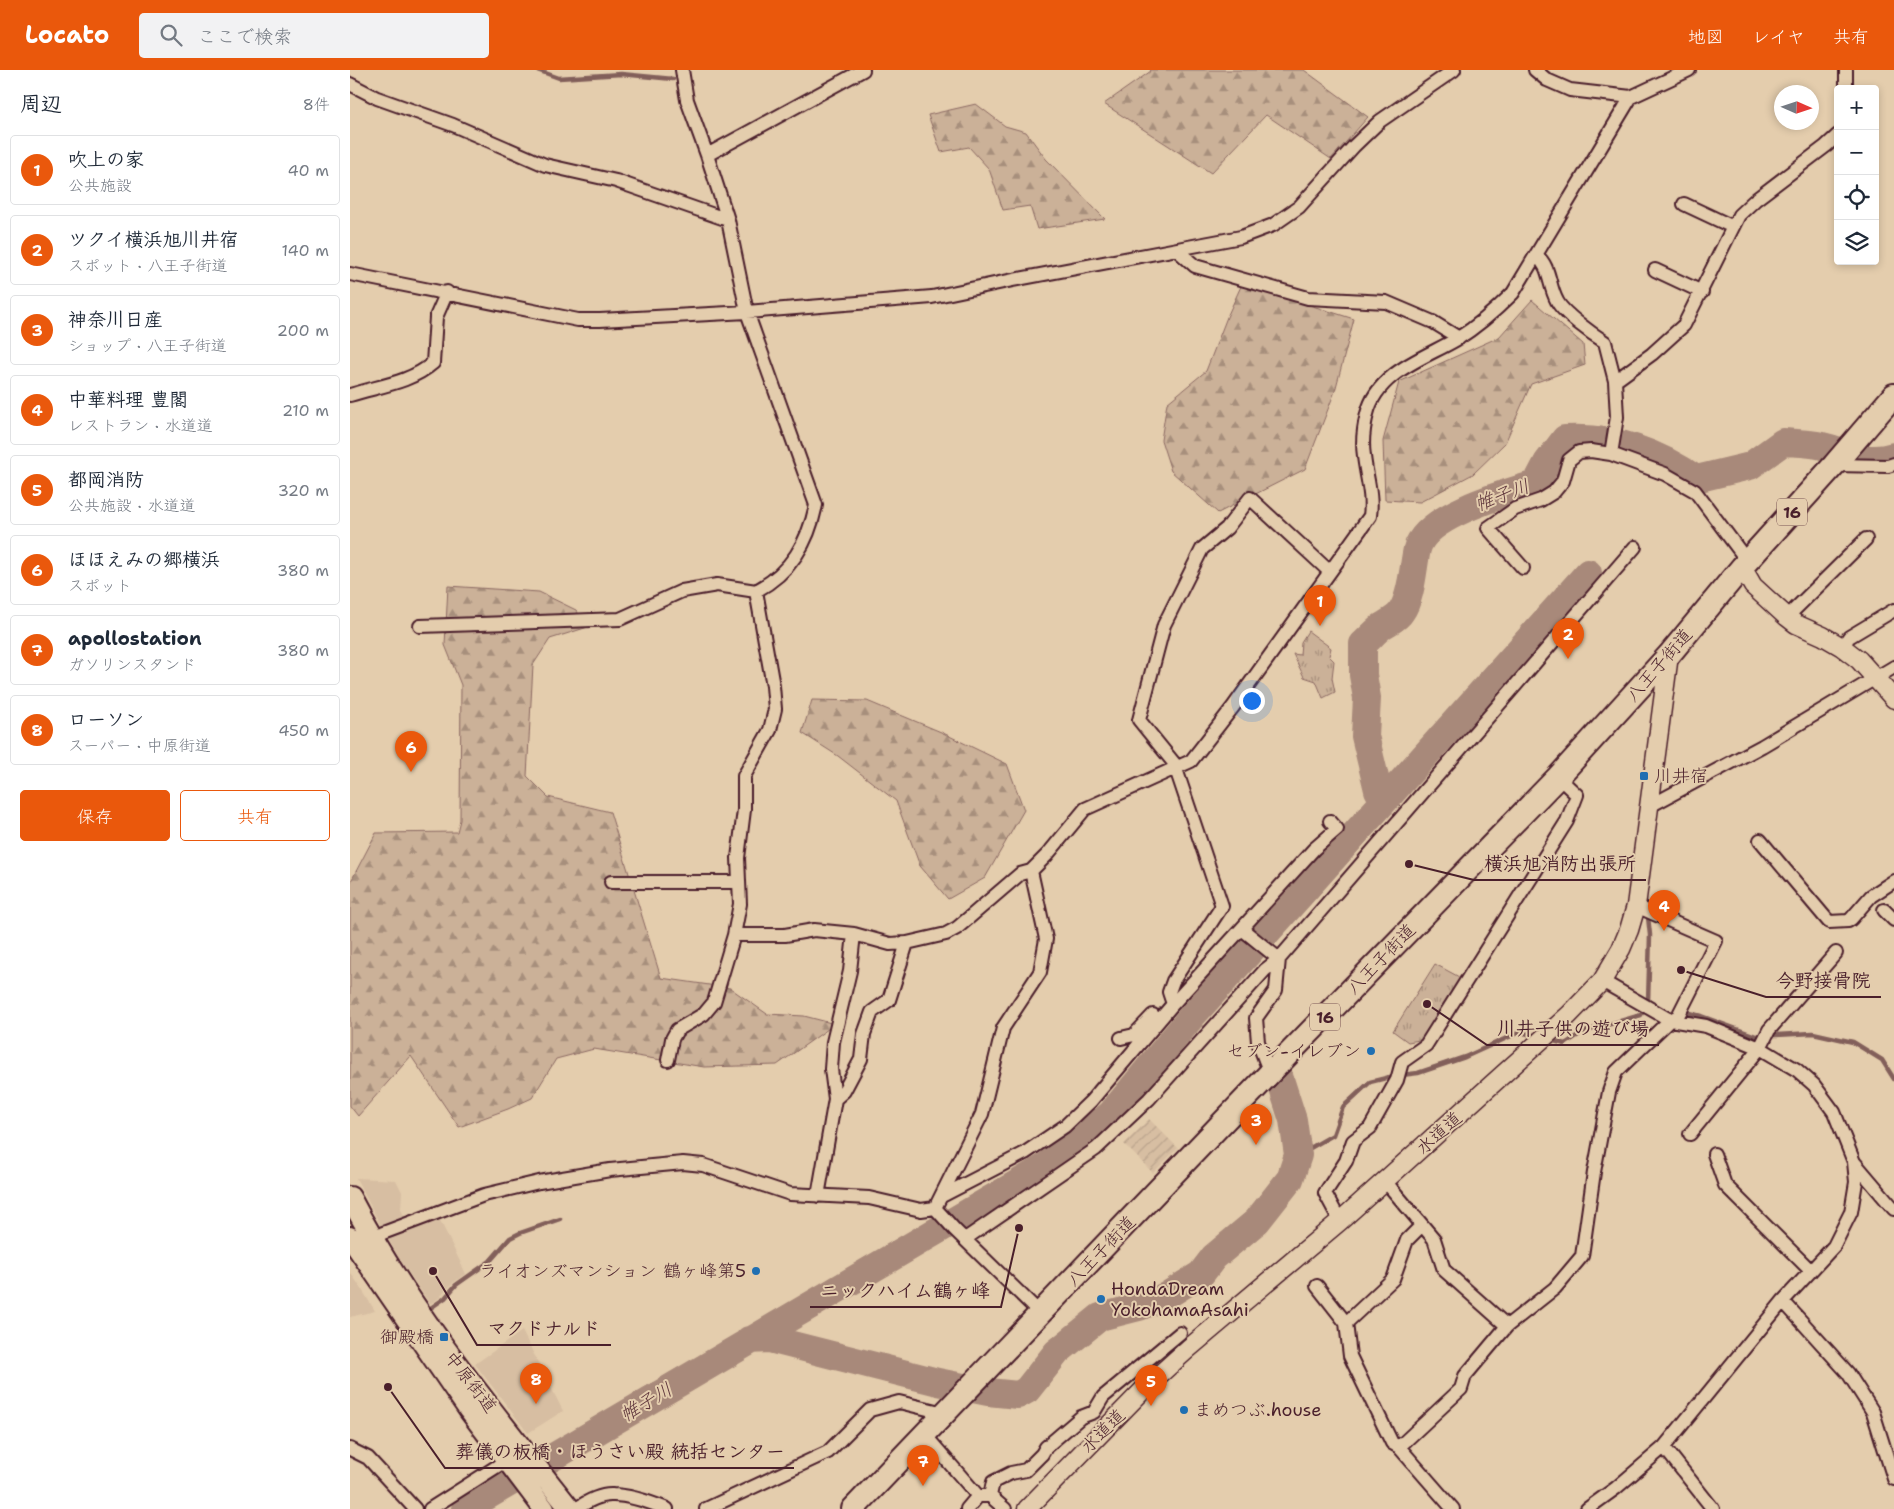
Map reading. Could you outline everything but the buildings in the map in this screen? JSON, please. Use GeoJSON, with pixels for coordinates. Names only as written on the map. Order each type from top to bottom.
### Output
{"type":"FeatureCollection","features":[{"type":"Feature","properties":{"kind":"highway","name":"八王子街道"},"geometry":{"type":"LineString","coordinates":[[853,1509],[1270,1073],[1558,777],[1669,655],[1742,567],[1894,394]]}},
{"type":"Feature","properties":{"kind":"main road","name":"中原街道"},"geometry":{"type":"LineString","coordinates":[[350,1197],[360,1243],[468,1410],[544,1509]]}},
{"type":"Feature","properties":{"kind":"main road","name":"中原街道"},"geometry":{"type":"LineString","coordinates":[[360,1243],[428,1326],[570,1509]]}},
{"type":"Feature","properties":{"kind":"street"},"geometry":{"type":"LineString","coordinates":[[420,626],[620,619],[682,591],[717,585],[756,592],[783,572],[801,548],[812,527],[816,505],[747,312],[728,220],[708,155],[687,100],[682,70]]}},
{"type":"Feature","properties":{"kind":"street"},"geometry":{"type":"LineString","coordinates":[[708,155],[863,70]]}},
{"type":"Feature","properties":{"kind":"street"},"geometry":{"type":"LineString","coordinates":[[350,274],[447,292],[578,320],[747,312],[932,297],[1241,237],[1273,225],[1299,207],[1354,146],[1380,121],[1454,70]]}},
{"type":"Feature","properties":{"kind":"street"},"geometry":{"type":"LineString","coordinates":[[1535,70],[1547,80],[1570,90],[1631,97],[1689,70]]}},
{"type":"Feature","properties":{"kind":"street"},"geometry":{"type":"LineString","coordinates":[[1846,70],[1846,85]]}},
{"type":"Feature","properties":{"kind":"street"},"geometry":{"type":"LineString","coordinates":[[350,84],[377,98],[453,125],[545,165],[616,181],[728,220]]}},
{"type":"Feature","properties":{"kind":"street"},"geometry":{"type":"LineString","coordinates":[[734,935],[785,935],[814,930],[854,934],[890,944],[907,944],[946,934],[957,928],[1020,874],[1031,871],[1047,855],[1085,809],[1191,761],[1370,516],[1372,503],[1363,453],[1367,413],[1374,395],[1383,382],[1459,338],[1492,314],[1513,293],[1631,97]]}},
{"type":"Feature","properties":{"kind":"street"},"geometry":{"type":"LineString","coordinates":[[1615,381],[1652,354],[1684,325],[1739,215],[1755,200],[1834,139]]}},
{"type":"Feature","properties":{"kind":"street"},"geometry":{"type":"LineString","coordinates":[[1684,204],[1733,227]]}},
{"type":"Feature","properties":{"kind":"street"},"geometry":{"type":"LineString","coordinates":[[1177,250],[1195,266],[1308,298],[1386,302],[1433,322],[1459,338]]}},
{"type":"Feature","properties":{"kind":"street"},"geometry":{"type":"LineString","coordinates":[[1536,255],[1544,262],[1557,302],[1586,330],[1605,342],[1615,381],[1617,417],[1612,451]]}},
{"type":"Feature","properties":{"kind":"street"},"geometry":{"type":"LineString","coordinates":[[1654,270],[1702,292]]}},
{"type":"Feature","properties":{"kind":"street"},"geometry":{"type":"LineString","coordinates":[[350,395],[408,378],[423,371],[433,363],[436,316],[447,292]]}},
{"type":"Feature","properties":{"kind":"street"},"geometry":{"type":"LineString","coordinates":[[1523,568],[1488,528],[1515,509],[1541,500],[1554,492],[1563,482],[1570,460],[1579,452],[1612,451],[1664,474],[1695,491],[1742,554],[1742,567],[1753,586],[1796,624],[1823,636],[1859,660],[1894,699]]}},
{"type":"Feature","properties":{"kind":"street"},"geometry":{"type":"LineString","coordinates":[[1841,456],[1888,466],[1894,464]]}},
{"type":"Feature","properties":{"kind":"street"},"geometry":{"type":"LineString","coordinates":[[1171,1007],[1169,992],[1173,981],[1222,906],[1177,768],[1139,720],[1164,625],[1202,549],[1227,528],[1250,498],[1330,572]]}},
{"type":"Feature","properties":{"kind":"street"},"geometry":{"type":"LineString","coordinates":[[1787,617],[1866,539]]}},
{"type":"Feature","properties":{"kind":"street"},"geometry":{"type":"LineString","coordinates":[[965,1240],[1096,1149],[1150,1099],[1265,970],[1274,955],[1635,547]]}},
{"type":"Feature","properties":{"kind":"street"},"geometry":{"type":"LineString","coordinates":[[668,1060],[672,1039],[677,1030],[704,1014],[714,1002],[734,935],[740,904],[738,858],[744,810],[744,776],[770,730],[775,708],[773,686],[756,592]]}},
{"type":"Feature","properties":{"kind":"street"},"geometry":{"type":"LineString","coordinates":[[1842,647],[1849,637],[1894,610]]}},
{"type":"Feature","properties":{"kind":"street","name":"水道道"},"geometry":{"type":"LineString","coordinates":[[1027,1509],[1148,1385],[1385,1181],[1568,1015],[1602,981],[1621,949],[1636,906],[1669,655]]}},
{"type":"Feature","properties":{"kind":"street"},"geometry":{"type":"LineString","coordinates":[[1650,806],[1762,746],[1894,667]]}},
{"type":"Feature","properties":{"kind":"street"},"geometry":{"type":"LineString","coordinates":[[1340,1221],[1325,1193],[1346,1161],[1353,1141],[1370,1128],[1397,1080],[1402,1062],[1426,1045],[1567,821],[1577,795],[1558,777]]}},
{"type":"Feature","properties":{"kind":"street"},"geometry":{"type":"LineString","coordinates":[[942,1196],[1025,1153],[1065,1126],[1091,1101],[1171,1007],[1245,931],[1314,850],[1337,829],[1330,820]]}},
{"type":"Feature","properties":{"kind":"street"},"geometry":{"type":"LineString","coordinates":[[1760,840],[1829,922],[1848,921],[1871,896],[1894,881]]}},
{"type":"Feature","properties":{"kind":"street"},"geometry":{"type":"LineString","coordinates":[[936,1209],[982,1114],[1003,1028],[1040,972],[1046,940],[1031,871]]}},
{"type":"Feature","properties":{"kind":"street"},"geometry":{"type":"LineString","coordinates":[[611,882],[739,882]]}},
{"type":"Feature","properties":{"kind":"street"},"geometry":{"type":"LineString","coordinates":[[1399,1447],[1461,1389],[1465,1376],[1507,1326],[1555,1288],[1582,1256],[1594,1172],[1609,1092],[1616,1072],[1670,1020],[1678,1016],[1716,940],[1636,906]]}},
{"type":"Feature","properties":{"kind":"street"},"geometry":{"type":"LineString","coordinates":[[1884,910],[1894,920]]}},
{"type":"Feature","properties":{"kind":"street"},"geometry":{"type":"LineString","coordinates":[[1245,931],[1274,955],[1276,990],[1256,1018],[1258,1042],[1270,1073]]}},
{"type":"Feature","properties":{"kind":"street"},"geometry":{"type":"LineString","coordinates":[[818,1196],[835,1099],[831,1069],[833,1042],[850,971],[854,934]]}},
{"type":"Feature","properties":{"kind":"street"},"geometry":{"type":"LineString","coordinates":[[835,1099],[844,1091],[861,1059],[864,1034],[872,1012],[889,1000],[907,944]]}},
{"type":"Feature","properties":{"kind":"street"},"geometry":{"type":"LineString","coordinates":[[1690,1134],[1760,1048],[1769,1030],[1836,953]]}},
{"type":"Feature","properties":{"kind":"street"},"geometry":{"type":"LineString","coordinates":[[1587,1509],[1616,1488],[1664,1447],[1783,1301],[1834,1246],[1851,1212],[1856,1182],[1854,1162],[1834,1112],[1814,1085],[1797,1070],[1760,1048],[1706,1026],[1670,1020],[1602,981]]}},
{"type":"Feature","properties":{"kind":"street"},"geometry":{"type":"LineString","coordinates":[[1121,1038],[1134,1035],[1159,1010],[1171,1007]]}},
{"type":"Feature","properties":{"kind":"street"},"geometry":{"type":"LineString","coordinates":[[1714,1154],[1725,1186],[1811,1271]]}},
{"type":"Feature","properties":{"kind":"street"},"geometry":{"type":"LineString","coordinates":[[1854,1162],[1894,1209]]}},
{"type":"Feature","properties":{"kind":"street"},"geometry":{"type":"LineString","coordinates":[[360,1243],[484,1195],[610,1170],[683,1163],[703,1165],[790,1194],[869,1198],[921,1210],[936,1209]]}},
{"type":"Feature","properties":{"kind":"street"},"geometry":{"type":"LineString","coordinates":[[1385,1181],[1434,1239],[1444,1270],[1507,1326]]}},
{"type":"Feature","properties":{"kind":"street"},"geometry":{"type":"LineString","coordinates":[[936,1209],[1040,1313]]}},
{"type":"Feature","properties":{"kind":"street"},"geometry":{"type":"LineString","coordinates":[[1346,1323],[1393,1279],[1407,1240],[1422,1225]]}},
{"type":"Feature","properties":{"kind":"street"},"geometry":{"type":"LineString","coordinates":[[1317,1286],[1346,1323],[1350,1356],[1392,1443],[1399,1447],[1453,1509]]}},
{"type":"Feature","properties":{"kind":"street"},"geometry":{"type":"LineString","coordinates":[[1783,1301],[1848,1373],[1873,1412],[1894,1479]]}},
{"type":"Feature","properties":{"kind":"street"},"geometry":{"type":"LineString","coordinates":[[967,1509],[984,1496],[993,1482],[1011,1473],[1026,1470],[1042,1454],[1046,1447],[1082,1417],[1094,1412],[1103,1397],[1180,1333]]}},
{"type":"Feature","properties":{"kind":"street"},"geometry":{"type":"LineString","coordinates":[[706,1509],[828,1452],[870,1410],[899,1402],[947,1410]]}},
{"type":"Feature","properties":{"kind":"street"},"geometry":{"type":"LineString","coordinates":[[924,1434],[984,1496],[1005,1509]]}},
{"type":"Feature","properties":{"kind":"street"},"geometry":{"type":"LineString","coordinates":[[1664,1447],[1713,1509]]}},
{"type":"Feature","properties":{"kind":"street"},"geometry":{"type":"LineString","coordinates":[[350,1449],[368,1458],[415,1509]]}},
{"type":"Feature","properties":{"kind":"street"},"geometry":{"type":"LineString","coordinates":[[430,1509],[507,1460]]}},
{"type":"Feature","properties":{"kind":"street"},"geometry":{"type":"LineString","coordinates":[[576,1509],[588,1501],[612,1494],[651,1503],[667,1509]]}},
{"type":"Feature","properties":{"kind":"shaded area"},"geometry":{"type":"Polygon","coordinates":[[[1149,1119],[1178,1148],[1153,1173],[1124,1144],[1149,1119]]]}},
{"type":"Feature","properties":{"kind":"shaded area"},"geometry":{"type":"Polygon","coordinates":[[[356,1178],[396,1180],[402,1192],[401,1209],[405,1219],[382,1228],[356,1178]]]}},
{"type":"Feature","properties":{"kind":"shaded area"},"geometry":{"type":"Polygon","coordinates":[[[438,1216],[466,1274],[430,1304],[389,1240],[392,1234],[438,1216]]]}},
{"type":"Feature","properties":{"kind":"shaded area"},"geometry":{"type":"Polygon","coordinates":[[[350,1272],[361,1288],[375,1311],[350,1317],[350,1272]]]}},
{"type":"Feature","properties":{"kind":"shaded area"},"geometry":{"type":"Polygon","coordinates":[[[522,1331],[563,1411],[528,1433],[475,1364],[522,1331]]]}},
{"type":"Feature","properties":{"kind":"green space"},"geometry":{"type":"Polygon","coordinates":[[[1150,70],[1304,70],[1368,117],[1331,159],[1266,115],[1211,173],[1104,104],[1150,70]]]}},
{"type":"Feature","properties":{"kind":"green space"},"geometry":{"type":"Polygon","coordinates":[[[976,104],[1005,126],[1026,132],[1046,159],[1105,219],[1037,229],[1030,206],[1003,210],[989,169],[969,147],[941,152],[928,115],[976,104]]]}},
{"type":"Feature","properties":{"kind":"green space"},"geometry":{"type":"Polygon","coordinates":[[[1242,284],[1354,319],[1335,391],[1305,469],[1218,513],[1171,471],[1161,440],[1167,403],[1206,371],[1242,284]]]}},
{"type":"Feature","properties":{"kind":"green space"},"geometry":{"type":"Polygon","coordinates":[[[1532,300],[1583,344],[1585,365],[1531,384],[1505,443],[1473,474],[1420,502],[1385,500],[1383,441],[1399,382],[1499,337],[1532,300]]]}},
{"type":"Feature","properties":{"kind":"green space"},"geometry":{"type":"Polygon","coordinates":[[[448,586],[539,592],[576,610],[588,627],[550,639],[533,665],[527,776],[548,797],[610,812],[661,978],[730,988],[767,1014],[804,1016],[835,1024],[777,1065],[704,1067],[594,1049],[556,1059],[532,1098],[459,1127],[411,1056],[358,1116],[350,1106],[350,883],[376,833],[457,832],[460,820],[461,685],[445,645],[448,586]]]}},
{"type":"Feature","properties":{"kind":"green space"},"geometry":{"type":"Polygon","coordinates":[[[1308,631],[1331,648],[1329,656],[1334,661],[1332,678],[1335,692],[1323,698],[1316,681],[1304,677],[1293,654],[1300,655],[1301,642],[1308,631]]]}},
{"type":"Feature","properties":{"kind":"green space"},"geometry":{"type":"Polygon","coordinates":[[[812,700],[867,701],[941,732],[1007,764],[1024,810],[985,878],[948,899],[920,866],[896,801],[838,756],[802,733],[812,700]]]}},
{"type":"Feature","properties":{"kind":"green space"},"geometry":{"type":"Polygon","coordinates":[[[1435,964],[1461,978],[1425,1039],[1408,1042],[1393,1031],[1435,964]]]}},
{"type":"Feature","properties":{"kind":"waterway"},"geometry":{"type":"LineString","coordinates":[[537,70],[559,78],[621,74],[673,79]]}},
{"type":"Feature","properties":{"kind":"waterway","name":"帷子川"},"geometry":{"type":"LineString","coordinates":[[1384,801],[1378,790],[1365,736],[1367,698],[1363,675],[1363,644],[1380,628],[1394,619],[1405,606],[1410,590],[1417,549],[1423,537],[1435,526],[1469,507],[1536,484],[1547,463],[1565,439],[1600,440],[1634,448],[1666,461],[1696,479],[1750,466],[1783,442],[1817,445],[1857,457],[1874,459],[1894,456]]}},
{"type":"Feature","properties":{"kind":"waterway"},"geometry":{"type":"LineString","coordinates":[[465,1509],[1045,1167],[1111,1114],[1193,1015],[1588,573]]}},
{"type":"Feature","properties":{"kind":"waterway"},"geometry":{"type":"LineString","coordinates":[[1550,1040],[1565,1044],[1583,1032],[1641,1015],[1648,1002],[1650,935],[1648,917]]}},
{"type":"Feature","properties":{"kind":"waterway"},"geometry":{"type":"LineString","coordinates":[[1664,1013],[1685,1012],[1756,1036],[1813,1033],[1853,1042],[1882,1060],[1894,1079]]}},
{"type":"Feature","properties":{"kind":"waterway"},"geometry":{"type":"LineString","coordinates":[[1298,1155],[1333,1135],[1343,1107],[1370,1082],[1418,1073],[1465,1057],[1520,1032],[1537,1036]]}},
{"type":"Feature","properties":{"kind":"waterway"},"geometry":{"type":"LineString","coordinates":[[749,1340],[769,1339],[938,1382],[988,1392],[1018,1395],[1027,1390],[1057,1352],[1100,1317],[1139,1307],[1166,1296],[1201,1274],[1214,1257],[1257,1221],[1290,1179],[1298,1155],[1293,1120],[1278,1073]]}},
{"type":"Feature","properties":{"kind":"waterway"},"geometry":{"type":"LineString","coordinates":[[432,1307],[445,1298],[456,1285],[490,1261],[510,1238],[560,1219]]}},
{"type":"Feature","properties":{"kind":"place","name":"吹上の家"},"geometry":{"type":"Point","coordinates":[1320,626]}},
{"type":"Feature","properties":{"kind":"place","name":"ツクイ横浜旭川井宿"},"geometry":{"type":"Point","coordinates":[1568,659]}},
{"type":"Feature","properties":{"kind":"place","name":"ほほえみの郷横浜"},"geometry":{"type":"Point","coordinates":[411,772]}},
{"type":"Feature","properties":{"kind":"place","name":"川井宿"},"geometry":{"type":"Point","coordinates":[1644,776]}},
{"type":"Feature","properties":{"kind":"place","name":"横浜旭消防出張所"},"geometry":{"type":"Point","coordinates":[1409,864]}},
{"type":"Feature","properties":{"kind":"place","name":"中華料理 豊閣"},"geometry":{"type":"Point","coordinates":[1664,931]}},
{"type":"Feature","properties":{"kind":"place","name":"今野接骨院"},"geometry":{"type":"Point","coordinates":[1681,970]}},
{"type":"Feature","properties":{"kind":"place","name":"川井子供の遊び場"},"geometry":{"type":"Point","coordinates":[1427,1004]}},
{"type":"Feature","properties":{"kind":"place","name":"セブン-イレブン"},"geometry":{"type":"Point","coordinates":[1371,1051]}},
{"type":"Feature","properties":{"kind":"place","name":"神奈川日産"},"geometry":{"type":"Point","coordinates":[1256,1145]}},
{"type":"Feature","properties":{"kind":"place","name":"ニックハイム鶴ヶ峰"},"geometry":{"type":"Point","coordinates":[1019,1228]}},
{"type":"Feature","properties":{"kind":"place","name":"マクドナルド"},"geometry":{"type":"Point","coordinates":[433,1271]}},
{"type":"Feature","properties":{"kind":"place","name":"ライオンズマンション 鶴ヶ峰第5"},"geometry":{"type":"Point","coordinates":[756,1271]}},
{"type":"Feature","properties":{"kind":"place","name":"HondaDream YokohamaAsahi"},"geometry":{"type":"Point","coordinates":[1101,1299]}},
{"type":"Feature","properties":{"kind":"place","name":"御殿橋"},"geometry":{"type":"Point","coordinates":[444,1337]}},
{"type":"Feature","properties":{"kind":"place","name":"葬儀の板橋・ほうさい殿 統括センター"},"geometry":{"type":"Point","coordinates":[388,1387]}},
{"type":"Feature","properties":{"kind":"place","name":"ローソン"},"geometry":{"type":"Point","coordinates":[536,1404]}},
{"type":"Feature","properties":{"kind":"place","name":"都岡消防"},"geometry":{"type":"Point","coordinates":[1151,1406]}},
{"type":"Feature","properties":{"kind":"place","name":"まめつぶ.house"},"geometry":{"type":"Point","coordinates":[1184,1410]}},
{"type":"Feature","properties":{"kind":"place","name":"apollostation"},"geometry":{"type":"Point","coordinates":[923,1486]}}]}
